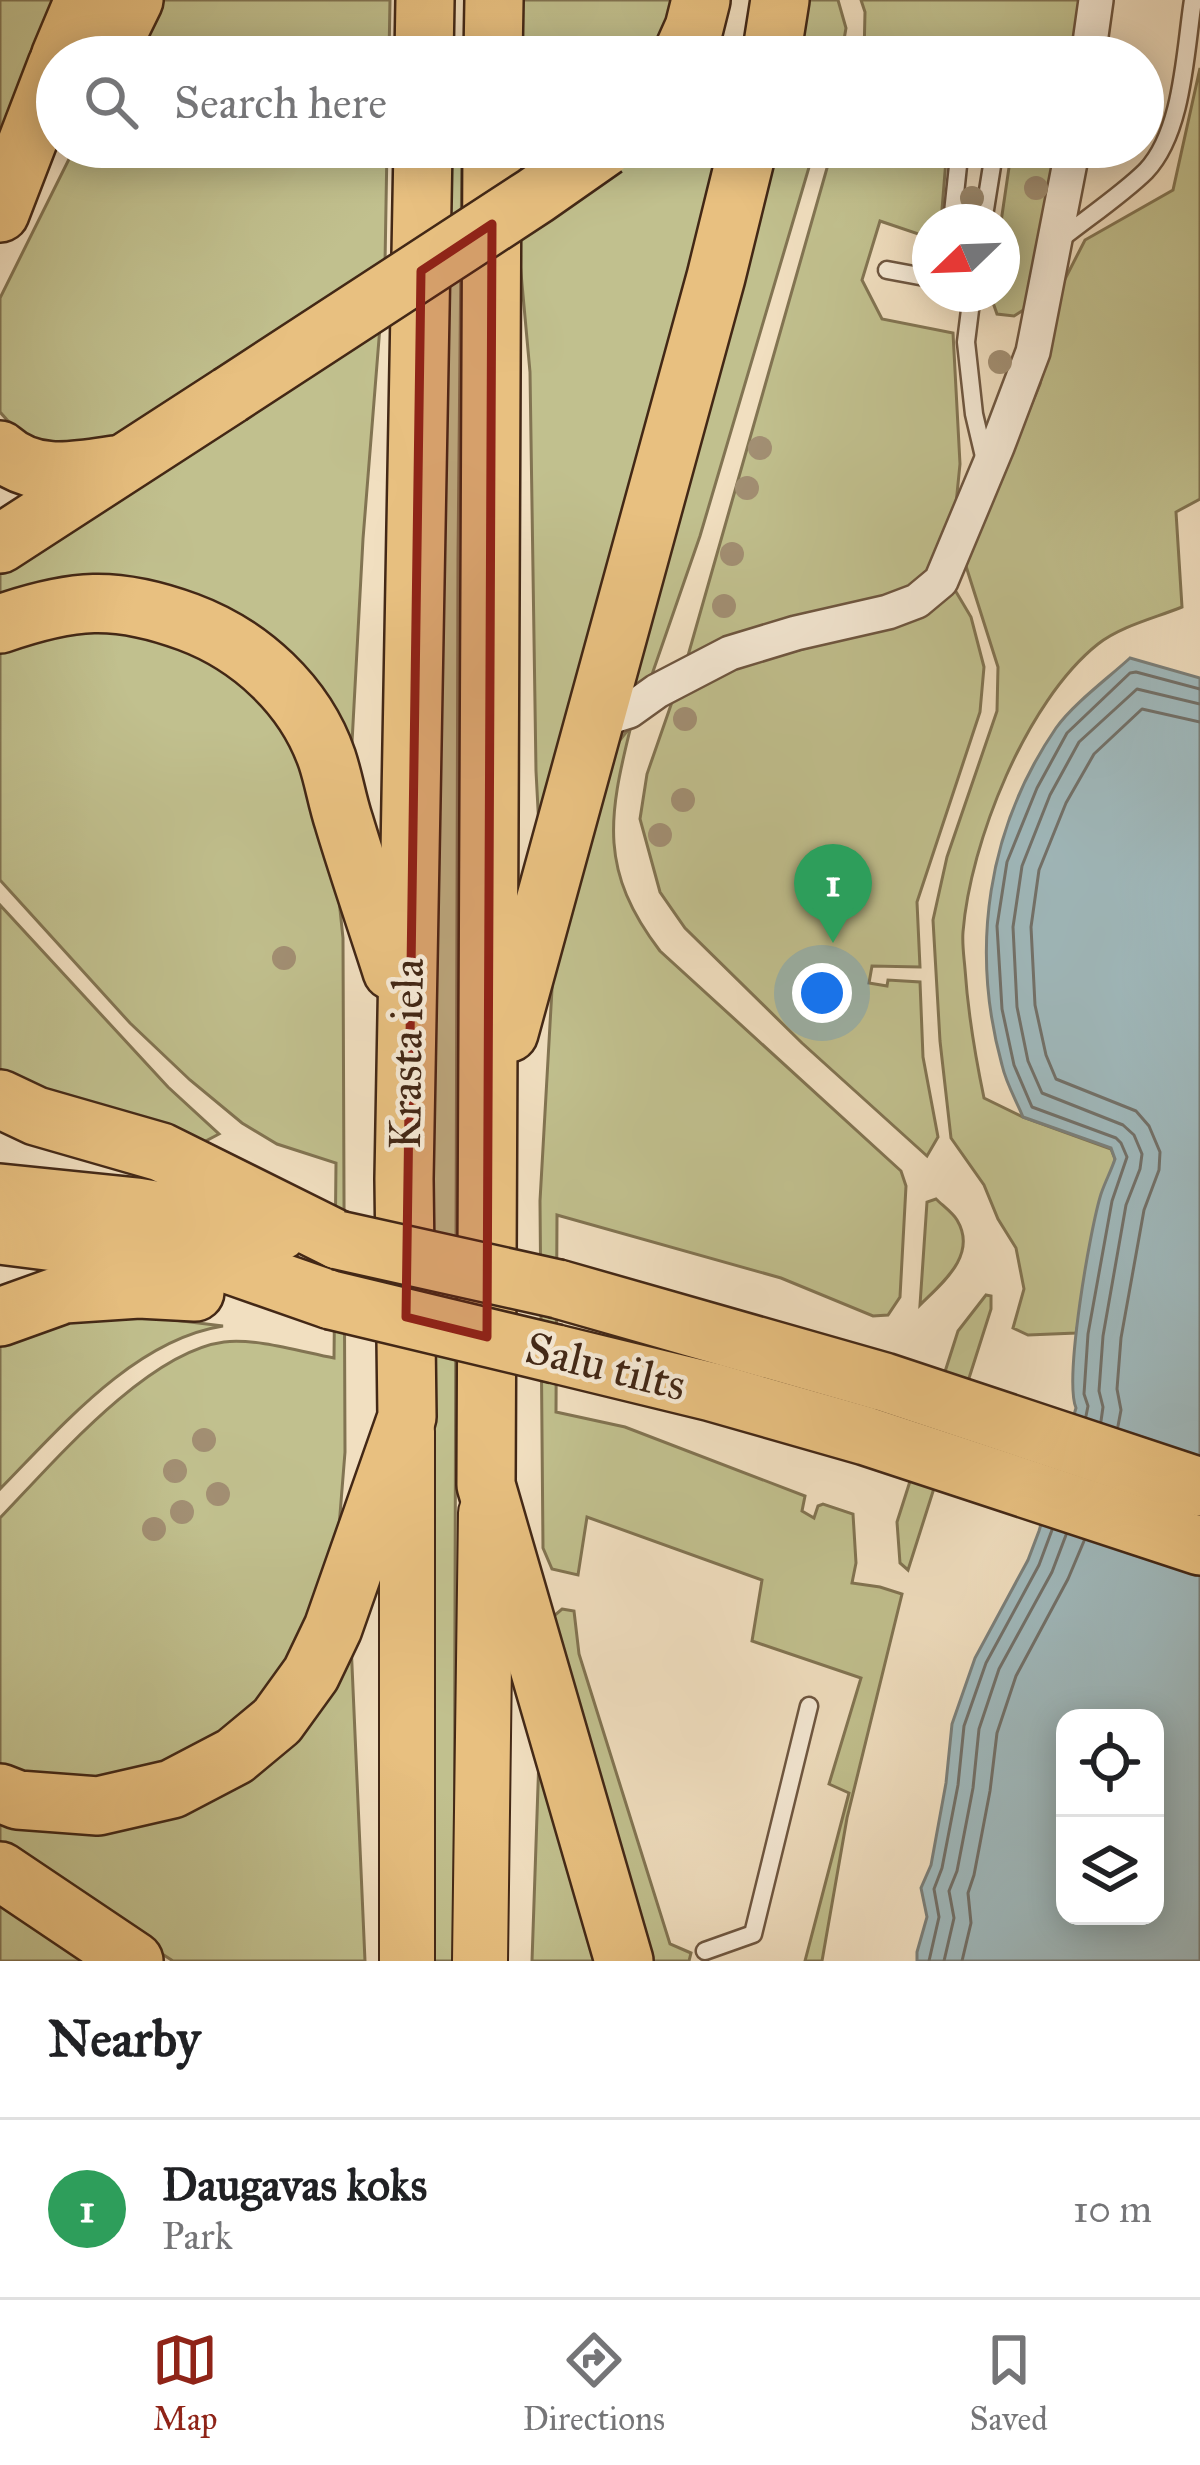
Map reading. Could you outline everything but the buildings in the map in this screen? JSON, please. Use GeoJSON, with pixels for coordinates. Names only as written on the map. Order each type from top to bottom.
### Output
{"type":"FeatureCollection","features":[{"type":"Feature","properties":{"kind":"highway"},"geometry":{"type":"LineString","coordinates":[[69,36],[84,0]]}},
{"type":"Feature","properties":{"kind":"highway"},"geometry":{"type":"LineString","coordinates":[[116,36],[134,0]]}},
{"type":"Feature","properties":{"kind":"highway"},"geometry":{"type":"LineString","coordinates":[[424,36],[425,0]]}},
{"type":"Feature","properties":{"kind":"highway"},"geometry":{"type":"LineString","coordinates":[[494,0],[494,36]]}},
{"type":"Feature","properties":{"kind":"highway"},"geometry":{"type":"LineString","coordinates":[[690,36],[701,0]]}},
{"type":"Feature","properties":{"kind":"highway"},"geometry":{"type":"LineString","coordinates":[[774,36],[780,0]]}},
{"type":"Feature","properties":{"kind":"highway"},"geometry":{"type":"LineString","coordinates":[[0,213],[36,119]]}},
{"type":"Feature","properties":{"kind":"highway"},"geometry":{"type":"LineString","coordinates":[[0,251],[49,168]]}},
{"type":"Feature","properties":{"kind":"highway","name":"Krasta iela"},"geometry":{"type":"LineString","coordinates":[[407,1417],[406,1015],[423,168]]}},
{"type":"Feature","properties":{"kind":"highway","name":"Krasta iela"},"geometry":{"type":"LineString","coordinates":[[486,1485],[492,168]]}},
{"type":"Feature","properties":{"kind":"highway"},"geometry":{"type":"LineString","coordinates":[[0,544],[575,168]]}},
{"type":"Feature","properties":{"kind":"highway"},"geometry":{"type":"LineString","coordinates":[[488,1106],[598,715],[743,168]]}},
{"type":"Feature","properties":{"kind":"highway"},"geometry":{"type":"LineString","coordinates":[[0,450],[28,469],[70,472],[126,464]]}},
{"type":"Feature","properties":{"kind":"highway"},"geometry":{"type":"LineString","coordinates":[[0,624],[46,608],[98,601],[154,609],[220,634],[272,673],[302,711],[327,757],[341,816],[406,1015]]}},
{"type":"Feature","properties":{"kind":"highway"},"geometry":{"type":"LineString","coordinates":[[0,1099],[36,1116],[161,1152],[338,1240]]}},
{"type":"Feature","properties":{"kind":"highway","name":"Salu tilts"},"geometry":{"type":"LineString","coordinates":[[0,1193],[137,1207],[338,1240],[558,1288],[884,1382],[1200,1487]]}},
{"type":"Feature","properties":{"kind":"highway","name":"Salu tilts"},"geometry":{"type":"LineString","coordinates":[[0,1235],[228,1264],[331,1300],[712,1392],[866,1436],[1200,1546]]}},
{"type":"Feature","properties":{"kind":"highway"},"geometry":{"type":"LineString","coordinates":[[0,1317],[64,1294],[139,1288],[331,1300]]}},
{"type":"Feature","properties":{"kind":"highway"},"geometry":{"type":"LineString","coordinates":[[0,1793],[18,1800],[98,1806],[172,1789],[235,1756],[277,1721],[311,1674],[333,1628],[407,1417]]}},
{"type":"Feature","properties":{"kind":"highway"},"geometry":{"type":"LineString","coordinates":[[486,1485],[624,1961]]}},
{"type":"Feature","properties":{"kind":"highway"},"geometry":{"type":"LineString","coordinates":[[0,1871],[134,1961]]}},
{"type":"Feature","properties":{"kind":"main road","name":"Krasta iela"},"geometry":{"type":"LineString","coordinates":[[407,1417],[407,1961]]}},
{"type":"Feature","properties":{"kind":"main road","name":"Krasta iela"},"geometry":{"type":"LineString","coordinates":[[481,1961],[486,1485]]}},
{"type":"Feature","properties":{"kind":"street"},"geometry":{"type":"LineString","coordinates":[[1091,36],[1096,0]]}},
{"type":"Feature","properties":{"kind":"street"},"geometry":{"type":"LineString","coordinates":[[598,715],[629,711],[730,653],[917,601],[941,581],[1033,352],[1069,168]]}},
{"type":"Feature","properties":{"kind":"lane"},"geometry":{"type":"LineString","coordinates":[[1164,145],[1173,120],[1193,0]]}},
{"type":"Feature","properties":{"kind":"lane"},"geometry":{"type":"LineString","coordinates":[[954,204],[958,168]]}},
{"type":"Feature","properties":{"kind":"lane"},"geometry":{"type":"LineString","coordinates":[[986,204],[992,168]]}},
{"type":"Feature","properties":{"kind":"lane"},"geometry":{"type":"LineString","coordinates":[[1056,242],[1148,168]]}},
{"type":"Feature","properties":{"kind":"lane"},"geometry":{"type":"LineString","coordinates":[[887,270],[912,275]]}},
{"type":"Feature","properties":{"kind":"lane"},"geometry":{"type":"LineString","coordinates":[[970,312],[966,342],[974,414],[987,470]]}},
{"type":"Feature","properties":{"kind":"lane"},"geometry":{"type":"LineString","coordinates":[[705,1951],[753,1934],[809,1706]]}},
{"type":"Feature","properties":{"kind":"highlighted area"},"geometry":{"type":"Polygon","coordinates":[[[492,224],[487,1337],[406,1317],[421,271],[492,224]]]}},
{"type":"Feature","properties":{"kind":"shaded area"},"geometry":{"type":"Polygon","coordinates":[[[0,0],[59,0],[43,36],[36,36],[36,53],[0,137],[0,0]]]}},
{"type":"Feature","properties":{"kind":"shaded area"},"geometry":{"type":"Polygon","coordinates":[[[147,0],[390,0],[389,36],[129,36],[147,0]]]}},
{"type":"Feature","properties":{"kind":"shaded area"},"geometry":{"type":"Polygon","coordinates":[[[519,0],[681,0],[668,36],[519,36],[519,0]]]}},
{"type":"Feature","properties":{"kind":"shaded area"},"geometry":{"type":"Polygon","coordinates":[[[800,0],[838,0],[845,36],[795,36],[800,0]]]}},
{"type":"Feature","properties":{"kind":"shaded area"},"geometry":{"type":"Polygon","coordinates":[[[861,0],[1083,0],[1077,36],[864,36],[861,0]]]}},
{"type":"Feature","properties":{"kind":"shaded area"},"geometry":{"type":"Polygon","coordinates":[[[1200,68],[1200,499],[1176,512],[1182,607],[1098,644],[1048,701],[1025,737],[990,817],[963,932],[970,1018],[984,1098],[1111,1149],[1115,1159],[1076,1333],[1028,1335],[1013,1328],[1024,1289],[1016,1248],[984,1185],[951,1138],[940,1041],[933,920],[947,857],[997,711],[998,667],[965,563],[1040,384],[1064,281],[1085,240],[1173,190],[1200,68]]]}},
{"type":"Feature","properties":{"kind":"shaded area"},"geometry":{"type":"Polygon","coordinates":[[[65,168],[387,168],[385,264],[351,761],[324,703],[72,580],[0,594],[0,561],[121,442],[81,450],[58,448],[26,435],[0,412],[0,298],[65,168]]]}},
{"type":"Feature","properties":{"kind":"shaded area"},"geometry":{"type":"Polygon","coordinates":[[[443,168],[462,168],[454,1961],[433,1961],[433,1062],[443,168]]]}},
{"type":"Feature","properties":{"kind":"shaded area"},"geometry":{"type":"Polygon","coordinates":[[[518,168],[723,168],[540,847],[530,372],[518,240],[518,168]]]}},
{"type":"Feature","properties":{"kind":"shaded area"},"geometry":{"type":"Polygon","coordinates":[[[764,168],[809,168],[700,536],[648,686],[629,695],[764,168]]]}},
{"type":"Feature","properties":{"kind":"shaded area"},"geometry":{"type":"Polygon","coordinates":[[[827,168],[945,168],[942,204],[912,204],[912,232],[880,221],[862,280],[882,319],[953,333],[960,464],[956,504],[925,576],[893,601],[687,659],[827,168]]]}},
{"type":"Feature","properties":{"kind":"shaded area"},"geometry":{"type":"Polygon","coordinates":[[[1009,168],[1056,168],[1028,307],[1014,316],[997,314],[1020,312],[1020,204],[1004,204],[1009,168]]]}},
{"type":"Feature","properties":{"kind":"shaded area"},"geometry":{"type":"Polygon","coordinates":[[[952,585],[971,617],[984,667],[980,712],[917,902],[920,967],[872,966],[869,983],[920,982],[923,1057],[938,1137],[927,1156],[685,928],[660,892],[640,819],[647,774],[672,702],[740,665],[884,628],[952,585]]]}},
{"type":"Feature","properties":{"kind":"shaded area"},"geometry":{"type":"Polygon","coordinates":[[[83,619],[185,639],[275,701],[333,842],[343,938],[345,1452],[339,1527],[292,1669],[199,1754],[84,1786],[0,1768],[0,1518],[103,1413],[164,1366],[194,1350],[224,1342],[250,1342],[334,1358],[336,1163],[277,1144],[242,1123],[190,1080],[130,1023],[0,880],[0,639],[83,619]]]}},
{"type":"Feature","properties":{"kind":"shaded area"},"geometry":{"type":"Polygon","coordinates":[[[631,726],[617,789],[614,843],[626,895],[640,922],[660,951],[901,1171],[906,1186],[900,1297],[888,1315],[873,1316],[781,1278],[557,1215],[556,1412],[625,1427],[805,1496],[802,1511],[814,1518],[823,1504],[853,1514],[856,1563],[852,1583],[902,1594],[847,1818],[822,1961],[805,1961],[849,1793],[829,1784],[861,1678],[752,1641],[762,1580],[587,1517],[578,1575],[552,1569],[543,1548],[540,1201],[555,936],[598,768],[631,726]]]}},
{"type":"Feature","properties":{"kind":"shaded area"},"geometry":{"type":"Polygon","coordinates":[[[0,905],[168,1087],[219,1134],[198,1145],[0,1074],[0,905]]]}},
{"type":"Feature","properties":{"kind":"shaded area"},"geometry":{"type":"Polygon","coordinates":[[[936,1199],[957,1220],[963,1245],[955,1267],[920,1305],[927,1202],[936,1199]]]}},
{"type":"Feature","properties":{"kind":"shaded area"},"geometry":{"type":"Polygon","coordinates":[[[986,1295],[991,1296],[991,1309],[908,1570],[900,1563],[897,1522],[958,1331],[986,1295]]]}},
{"type":"Feature","properties":{"kind":"shaded area"},"geometry":{"type":"Polygon","coordinates":[[[141,1316],[223,1326],[190,1334],[129,1367],[74,1414],[0,1489],[0,1331],[37,1318],[141,1316]]]}},
{"type":"Feature","properties":{"kind":"shaded area"},"geometry":{"type":"Polygon","coordinates":[[[562,1609],[574,1611],[579,1654],[670,1944],[691,1953],[689,1961],[640,1961],[548,1621],[562,1609]]]}},
{"type":"Feature","properties":{"kind":"shaded area"},"geometry":{"type":"Polygon","coordinates":[[[351,1643],[365,1961],[173,1961],[0,1848],[0,1809],[95,1824],[351,1643]]]}},
{"type":"Feature","properties":{"kind":"shaded area"},"geometry":{"type":"Polygon","coordinates":[[[539,1757],[599,1961],[532,1961],[539,1757]]]}},
{"type":"Feature","properties":{"kind":"shaded area"},"geometry":{"type":"Polygon","coordinates":[[[0,1897],[94,1961],[0,1961],[0,1897]]]}},
{"type":"Feature","properties":{"kind":"water"},"geometry":{"type":"Polygon","coordinates":[[[1130,658],[1200,678],[1200,1961],[917,1961],[927,1917],[921,1888],[931,1865],[952,1724],[975,1658],[1028,1560],[1076,1408],[1073,1367],[1085,1269],[1101,1194],[1115,1159],[1111,1148],[1023,1117],[1004,1072],[987,978],[991,891],[1000,848],[1033,767],[1056,728],[1130,658]]]}},
{"type":"Feature","properties":{"kind":"place","name":"Daugavas koks"},"geometry":{"type":"Point","coordinates":[833,943]}}]}
